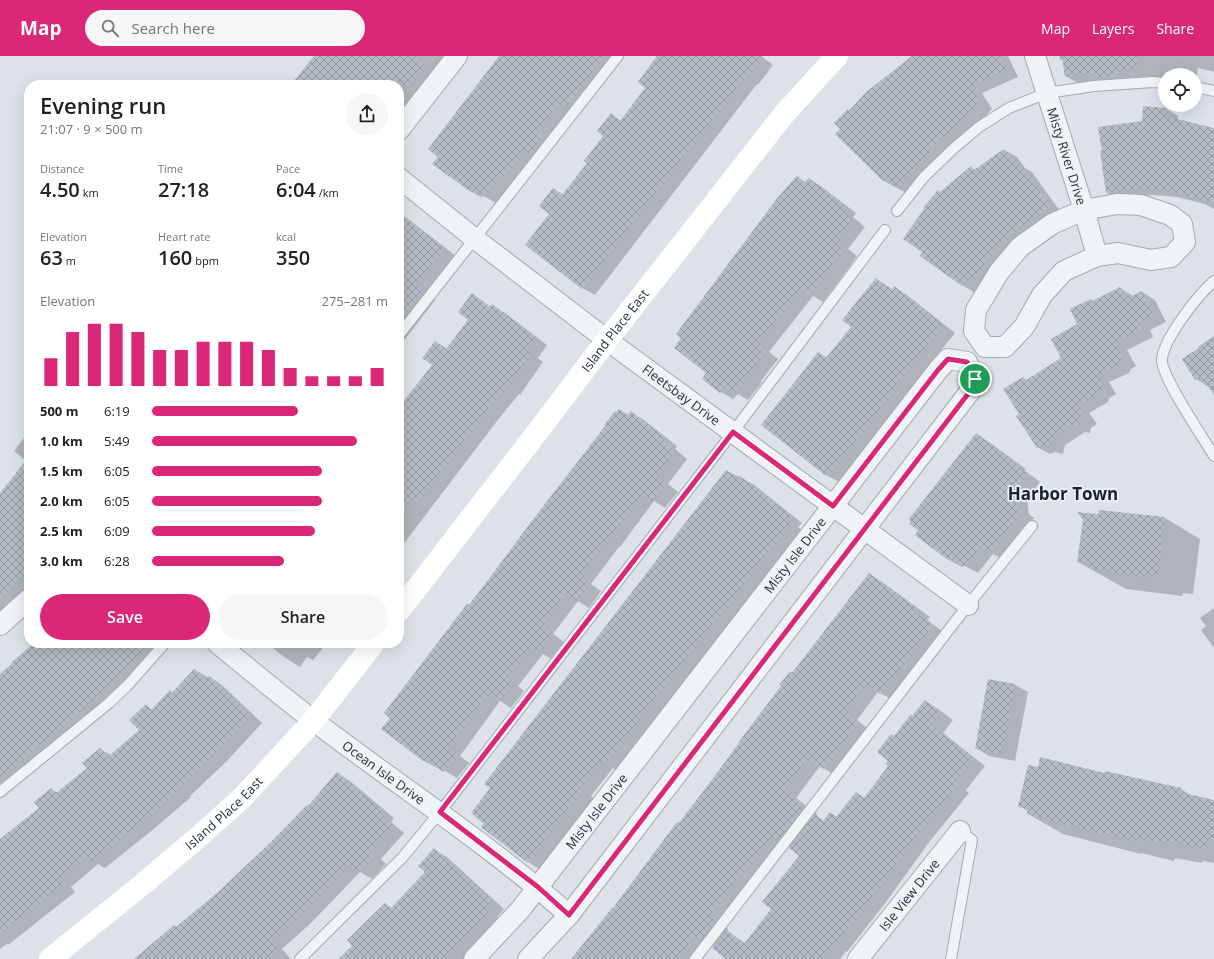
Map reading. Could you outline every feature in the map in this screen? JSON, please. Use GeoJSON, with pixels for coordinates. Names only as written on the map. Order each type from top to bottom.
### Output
{"type":"FeatureCollection","features":[{"type":"Feature","properties":{"kind":"street"},"geometry":{"type":"LineString","coordinates":[[404,124],[457,56]]}},
{"type":"Feature","properties":{"kind":"street","name":"Island Place East"},"geometry":{"type":"LineString","coordinates":[[404,605],[607,340],[785,114],[837,56]]}},
{"type":"Feature","properties":{"kind":"street","name":"Misty River Drive"},"geometry":{"type":"LineString","coordinates":[[1035,56],[1084,210],[1097,256]]}},
{"type":"Feature","properties":{"kind":"street","name":"Fleetsbay Drive"},"geometry":{"type":"LineString","coordinates":[[404,182],[607,340],[968,605]]}},
{"type":"Feature","properties":{"kind":"street"},"geometry":{"type":"LineString","coordinates":[[1117,204],[1141,205],[1170,215],[1182,224],[1185,242],[1171,257],[1151,260],[1118,253],[1097,256],[1064,271],[1042,295],[1024,327],[1005,348],[985,347],[974,331],[976,310],[999,272],[1020,247],[1052,224],[1084,210],[1117,204]]}},
{"type":"Feature","properties":{"kind":"street","name":"Misty Isle Drive"},"geometry":{"type":"LineString","coordinates":[[474,959],[520,910],[938,370],[948,359],[967,362],[975,379],[971,390],[569,915],[528,959]]}},
{"type":"Feature","properties":{"kind":"street"},"geometry":{"type":"LineString","coordinates":[[0,625],[24,603]]}},
{"type":"Feature","properties":{"kind":"street","name":"Ocean Isle Drive"},"geometry":{"type":"LineString","coordinates":[[224,648],[313,721],[440,812],[538,887],[569,915]]}},
{"type":"Feature","properties":{"kind":"street","name":"Island Place East"},"geometry":{"type":"LineString","coordinates":[[50,959],[149,879],[236,804],[313,721],[370,648]]}},
{"type":"Feature","properties":{"kind":"street","name":"Isle View Drive"},"geometry":{"type":"LineString","coordinates":[[858,959],[960,831]]}},
{"type":"Feature","properties":{"kind":"lane"},"geometry":{"type":"LineString","coordinates":[[404,329],[618,56]]}},
{"type":"Feature","properties":{"kind":"lane"},"geometry":{"type":"LineString","coordinates":[[897,211],[924,177],[953,149],[979,127],[1010,108],[1047,93],[1094,86],[1158,82]]}},
{"type":"Feature","properties":{"kind":"lane"},"geometry":{"type":"LineString","coordinates":[[1202,89],[1214,92]]}},
{"type":"Feature","properties":{"kind":"lane"},"geometry":{"type":"LineString","coordinates":[[300,959],[402,858],[440,812],[733,432],[885,230]]}},
{"type":"Feature","properties":{"kind":"lane"},"geometry":{"type":"LineString","coordinates":[[1214,281],[1203,290],[1180,322],[1169,339],[1161,360],[1170,385],[1214,456]]}},
{"type":"Feature","properties":{"kind":"lane"},"geometry":{"type":"LineString","coordinates":[[695,959],[968,605],[1032,526]]}},
{"type":"Feature","properties":{"kind":"lane"},"geometry":{"type":"LineString","coordinates":[[0,792],[110,703],[161,648]]}},
{"type":"Feature","properties":{"kind":"lane"},"geometry":{"type":"LineString","coordinates":[[952,959],[972,840],[960,831]]}},
{"type":"Feature","properties":{"kind":"building"},"geometry":{"type":"Polygon","coordinates":[[[314,56],[414,56],[425,65],[409,85],[404,85],[404,80],[295,80],[314,56]]]}},
{"type":"Feature","properties":{"kind":"building"},"geometry":{"type":"Polygon","coordinates":[[[499,56],[604,56],[566,107],[559,102],[537,131],[543,136],[530,154],[524,149],[502,178],[499,175],[483,197],[470,187],[468,190],[432,164],[438,157],[428,149],[499,56]]]}},
{"type":"Feature","properties":{"kind":"building"},"geometry":{"type":"Polygon","coordinates":[[[657,56],[762,56],[582,289],[525,245],[549,214],[539,206],[553,188],[562,195],[587,163],[584,161],[603,136],[597,131],[611,113],[620,121],[645,88],[638,82],[657,56]]]}},
{"type":"Feature","properties":{"kind":"building"},"geometry":{"type":"Polygon","coordinates":[[[912,56],[999,56],[1006,70],[970,86],[979,101],[949,132],[930,148],[932,150],[896,188],[886,178],[883,181],[835,134],[840,129],[834,123],[848,109],[849,111],[866,92],[912,56]]]}},
{"type":"Feature","properties":{"kind":"building"},"geometry":{"type":"Polygon","coordinates":[[[1062,56],[1137,56],[1137,67],[1117,70],[1118,75],[1095,77],[1095,73],[1065,77],[1062,56]]]}},
{"type":"Feature","properties":{"kind":"building"},"geometry":{"type":"Polygon","coordinates":[[[1143,106],[1158,107],[1158,112],[1166,112],[1165,116],[1214,128],[1214,203],[1164,190],[1141,188],[1106,193],[1098,127],[1142,121],[1143,106]]]}},
{"type":"Feature","properties":{"kind":"building"},"geometry":{"type":"Polygon","coordinates":[[[1004,149],[1016,165],[1019,164],[1050,206],[991,250],[994,252],[971,280],[968,278],[962,286],[920,256],[922,252],[903,239],[924,209],[923,208],[938,190],[940,192],[971,166],[974,170],[1004,149]]]}},
{"type":"Feature","properties":{"kind":"building"},"geometry":{"type":"Polygon","coordinates":[[[797,176],[805,182],[809,178],[844,205],[841,209],[853,219],[836,241],[844,248],[809,295],[800,288],[757,344],[765,351],[735,393],[725,386],[720,393],[702,379],[706,373],[674,348],[681,338],[676,334],[778,197],[797,176]]]}},
{"type":"Feature","properties":{"kind":"building"},"geometry":{"type":"Polygon","coordinates":[[[404,217],[444,248],[415,285],[423,291],[404,316],[404,217]]]}},
{"type":"Feature","properties":{"kind":"building"},"geometry":{"type":"Polygon","coordinates":[[[876,278],[892,290],[894,286],[943,325],[904,373],[860,435],[826,476],[761,425],[818,352],[826,358],[851,327],[842,320],[876,278]]]}},
{"type":"Feature","properties":{"kind":"building"},"geometry":{"type":"Polygon","coordinates":[[[1120,287],[1126,299],[1142,291],[1154,315],[1138,323],[1141,329],[1115,342],[1123,359],[1118,361],[1117,366],[1097,374],[1104,387],[1096,391],[1095,395],[1077,405],[1084,417],[1078,421],[1077,427],[1071,425],[1052,438],[1051,447],[1041,445],[1037,448],[1016,416],[1019,414],[1003,389],[1023,377],[1025,381],[1061,358],[1051,339],[1077,324],[1070,309],[1091,299],[1092,301],[1120,287]]]}},
{"type":"Feature","properties":{"kind":"building"},"geometry":{"type":"Polygon","coordinates":[[[472,293],[490,307],[492,304],[535,337],[526,350],[531,354],[506,388],[505,387],[484,413],[417,502],[411,498],[404,507],[404,401],[432,365],[422,358],[435,341],[446,349],[468,320],[458,312],[472,293]]]}},
{"type":"Feature","properties":{"kind":"building"},"geometry":{"type":"Polygon","coordinates":[[[1214,338],[1214,395],[1201,376],[1195,380],[1182,359],[1214,338]]]}},
{"type":"Feature","properties":{"kind":"building"},"geometry":{"type":"Polygon","coordinates":[[[619,409],[628,415],[631,411],[665,438],[662,441],[675,451],[656,476],[665,484],[652,501],[642,494],[607,541],[606,540],[579,576],[589,583],[576,601],[565,593],[541,626],[552,634],[538,652],[531,646],[506,678],[512,683],[498,701],[488,693],[447,748],[457,755],[443,772],[426,759],[423,761],[381,729],[390,718],[384,713],[467,604],[469,605],[606,425],[604,425],[615,411],[616,412],[619,409]]]}},
{"type":"Feature","properties":{"kind":"building"},"geometry":{"type":"Polygon","coordinates":[[[976,433],[1014,462],[1013,463],[1027,474],[1014,491],[1016,505],[1022,510],[990,553],[981,546],[964,567],[951,557],[948,560],[915,535],[918,530],[909,524],[911,521],[909,519],[976,433]]]}},
{"type":"Feature","properties":{"kind":"building"},"geometry":{"type":"Polygon","coordinates":[[[24,463],[24,577],[0,598],[0,493],[24,463]]]}},
{"type":"Feature","properties":{"kind":"building"},"geometry":{"type":"Polygon","coordinates":[[[726,470],[737,479],[740,476],[790,515],[786,519],[790,523],[755,567],[727,607],[726,606],[637,720],[639,721],[604,764],[600,761],[579,788],[582,790],[543,840],[544,841],[528,863],[481,827],[484,824],[471,813],[490,788],[484,784],[726,470]]]}},
{"type":"Feature","properties":{"kind":"building"},"geometry":{"type":"Polygon","coordinates":[[[1099,510],[1165,517],[1158,575],[1148,573],[1147,577],[1090,569],[1090,564],[1077,562],[1083,520],[1077,512],[1098,514],[1099,510]]]}},
{"type":"Feature","properties":{"kind":"building"},"geometry":{"type":"Polygon","coordinates":[[[869,573],[917,609],[915,612],[933,625],[880,694],[866,683],[844,712],[858,723],[823,769],[808,758],[784,790],[805,806],[778,840],[772,836],[746,869],[744,868],[709,916],[716,921],[701,940],[695,935],[677,959],[571,959],[613,908],[677,822],[679,823],[708,785],[781,686],[780,684],[790,671],[792,673],[869,573]]]}},
{"type":"Feature","properties":{"kind":"building"},"geometry":{"type":"Polygon","coordinates":[[[28,648],[145,648],[83,709],[0,777],[0,675],[13,664],[12,662],[28,648]]]}},
{"type":"Feature","properties":{"kind":"building"},"geometry":{"type":"Polygon","coordinates":[[[194,669],[206,680],[209,676],[250,715],[214,754],[178,788],[179,789],[92,861],[87,855],[58,879],[62,884],[0,933],[0,839],[39,808],[34,802],[51,788],[56,793],[87,768],[82,763],[100,748],[108,757],[139,730],[129,720],[146,704],[151,710],[170,690],[172,693],[194,669]]]}},
{"type":"Feature","properties":{"kind":"building"},"geometry":{"type":"Polygon","coordinates":[[[988,679],[1015,684],[1002,754],[975,749],[988,679]]]}},
{"type":"Feature","properties":{"kind":"building"},"geometry":{"type":"Polygon","coordinates":[[[925,700],[940,712],[930,725],[973,758],[954,782],[957,785],[917,834],[873,895],[834,945],[832,944],[821,959],[726,959],[712,948],[726,929],[744,944],[771,909],[762,902],[799,856],[789,848],[815,814],[823,821],[830,812],[836,817],[856,792],[864,798],[888,766],[885,764],[888,761],[877,752],[891,734],[894,736],[911,714],[912,716],[925,700]]]}},
{"type":"Feature","properties":{"kind":"building"},"geometry":{"type":"Polygon","coordinates":[[[1040,757],[1104,773],[1105,771],[1181,788],[1180,792],[1214,800],[1214,840],[1208,839],[1206,849],[1168,841],[1167,844],[1140,838],[1139,841],[1106,835],[1027,814],[1028,809],[1018,807],[1028,765],[1038,767],[1040,757]]]}},
{"type":"Feature","properties":{"kind":"building"},"geometry":{"type":"Polygon","coordinates":[[[337,772],[382,811],[379,814],[392,825],[369,851],[374,856],[358,872],[349,863],[270,941],[278,950],[268,959],[134,959],[174,925],[176,927],[217,893],[271,842],[307,805],[308,806],[337,772]]]}},
{"type":"Feature","properties":{"kind":"building"},"geometry":{"type":"Polygon","coordinates":[[[434,848],[492,901],[485,909],[488,912],[443,959],[338,959],[352,946],[347,940],[385,903],[391,908],[425,872],[418,866],[434,848]]]}},
{"type":"Feature","properties":{"kind":"district","name":"Harbor Town"},"geometry":{"type":"Point","coordinates":[1063,494]}},
{"type":"Feature","properties":{"kind":"route"},"geometry":{"type":"LineString","coordinates":[[948,359],[967,362],[975,379],[971,390],[569,915],[538,887],[440,812],[733,432],[833,506],[948,359]]}}]}
